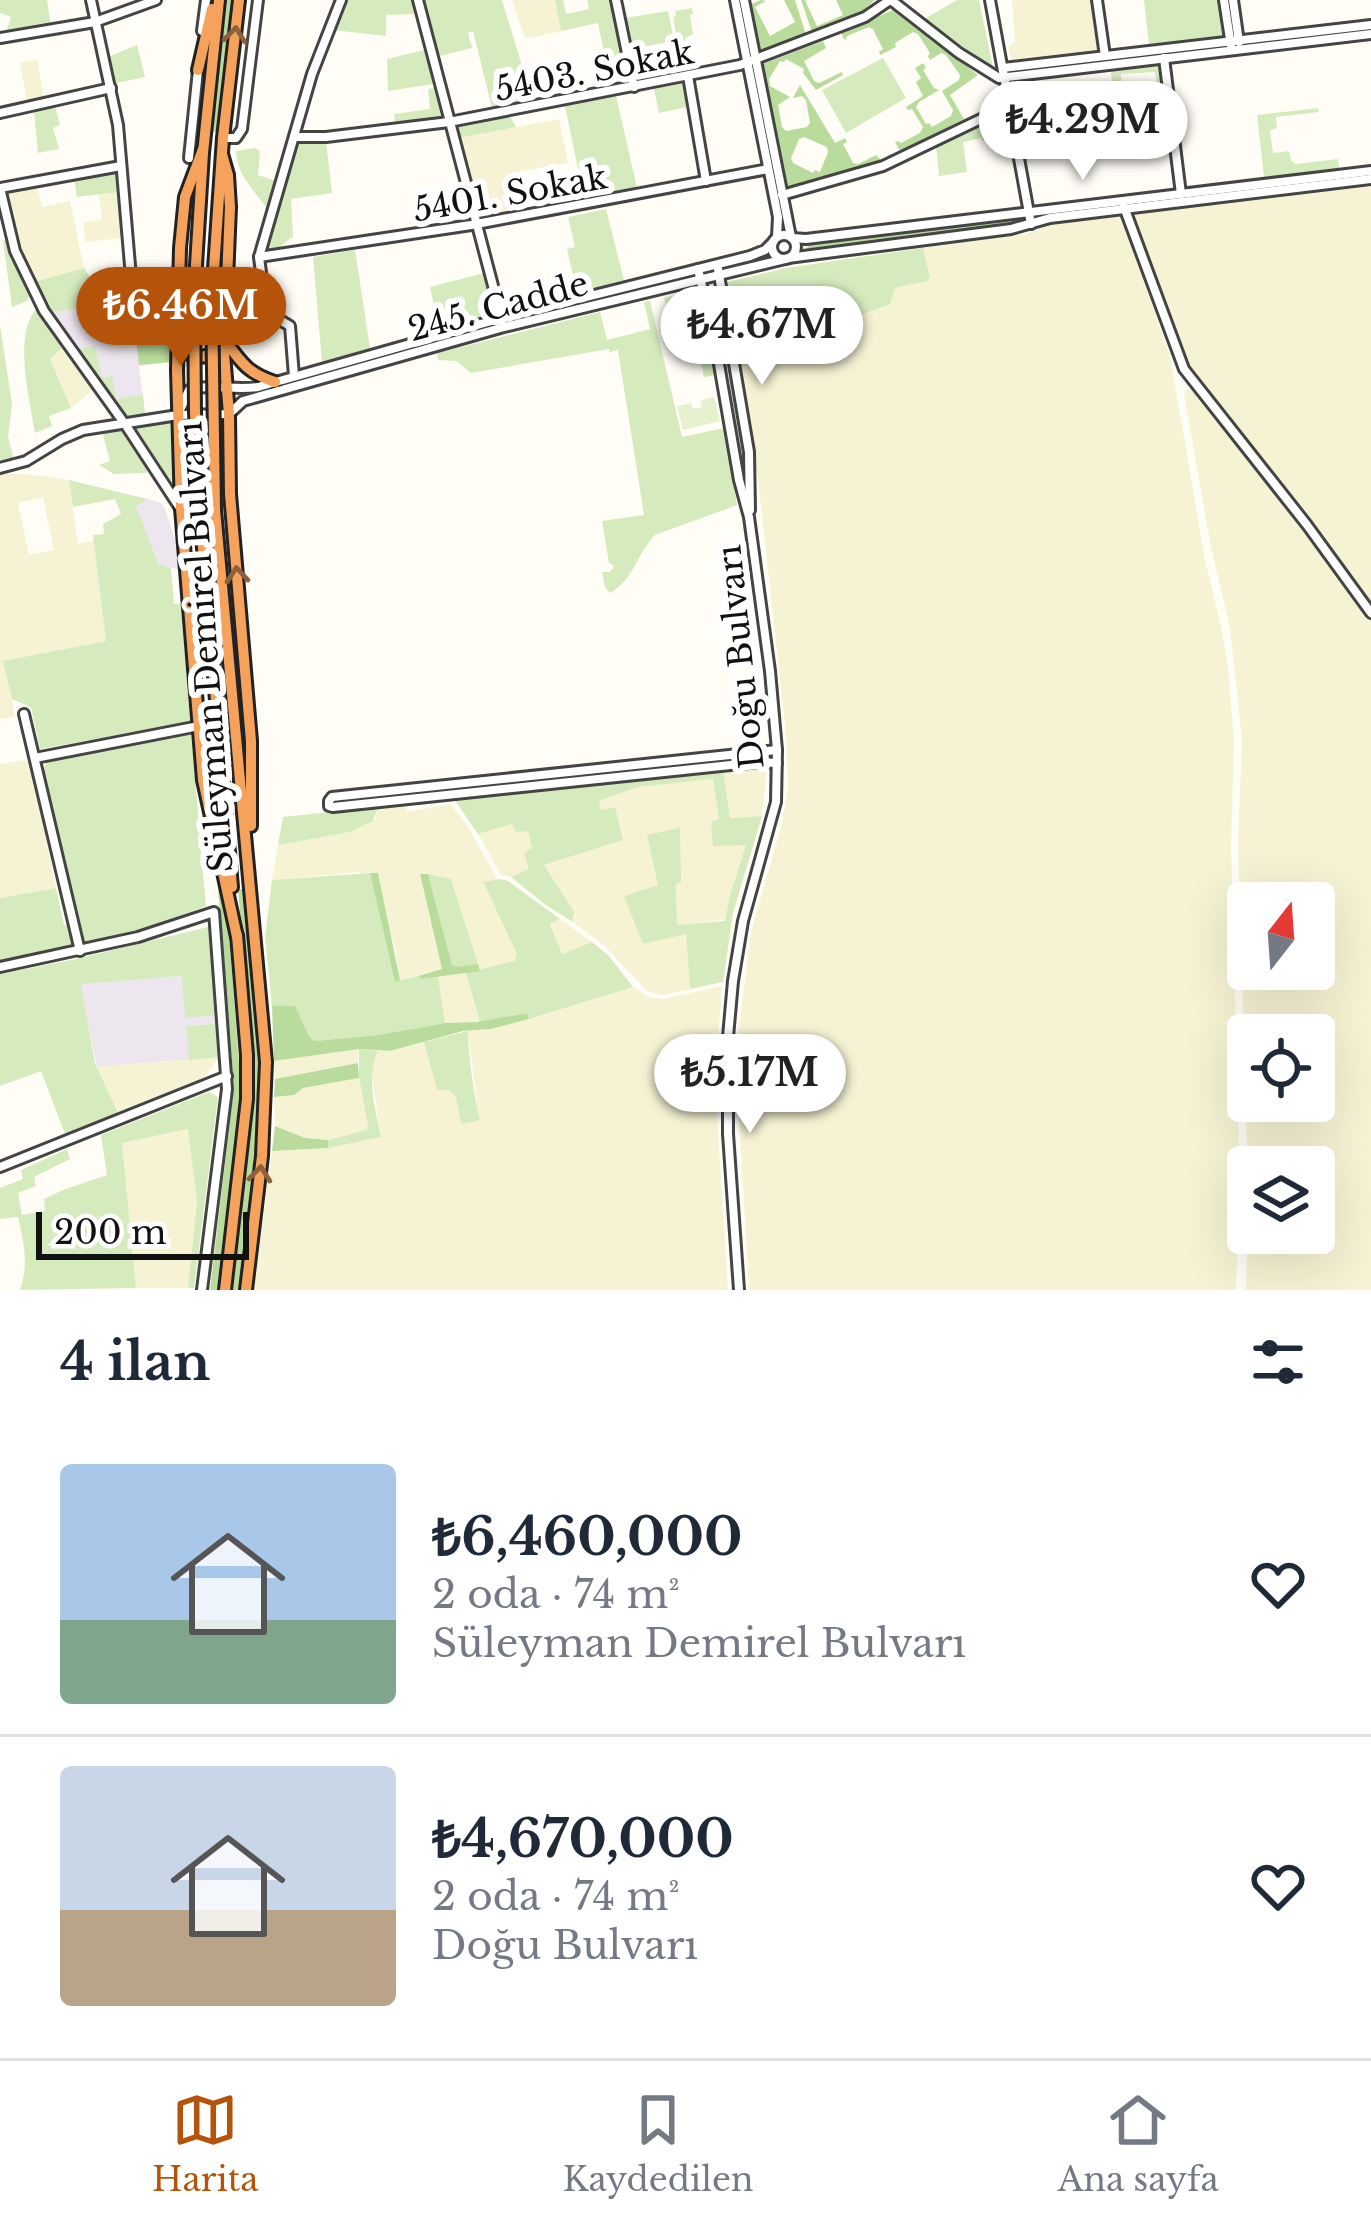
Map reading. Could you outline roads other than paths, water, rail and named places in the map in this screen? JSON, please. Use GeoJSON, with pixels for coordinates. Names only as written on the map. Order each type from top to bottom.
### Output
{"type":"FeatureCollection","features":[{"type":"Feature","properties":{"kind":"highway"},"geometry":{"type":"LineString","coordinates":[[198,70],[213,0]]}},
{"type":"Feature","properties":{"kind":"highway","name":"Süleyman Demirel Bulvarı"},"geometry":{"type":"LineString","coordinates":[[213,0],[193,330],[200,513],[247,1055],[247,1099],[225,1290]]}},
{"type":"Feature","properties":{"kind":"highway","name":"Süleyman Demirel Bulvarı"},"geometry":{"type":"LineString","coordinates":[[239,0],[212,298],[215,510],[266,1081],[246,1290]]}},
{"type":"Feature","properties":{"kind":"highway"},"geometry":{"type":"LineString","coordinates":[[203,149],[184,197],[178,275],[179,466],[203,780],[237,937]]}},
{"type":"Feature","properties":{"kind":"highway"},"geometry":{"type":"LineString","coordinates":[[222,154],[230,207],[225,386],[253,781],[248,860]]}},
{"type":"Feature","properties":{"kind":"highway"},"geometry":{"type":"LineString","coordinates":[[177,343],[188,354],[203,357],[217,351],[224,339]]}},
{"type":"Feature","properties":{"kind":"highway"},"geometry":{"type":"LineString","coordinates":[[224,339],[255,375],[275,382]]}},
{"type":"Feature","properties":{"kind":"highway"},"geometry":{"type":"LineString","coordinates":[[179,466],[185,452],[201,443],[220,448],[229,465]]}},
{"type":"Feature","properties":{"kind":"street"},"geometry":{"type":"LineString","coordinates":[[91,0],[122,166],[130,277],[178,275]]}},
{"type":"Feature","properties":{"kind":"street"},"geometry":{"type":"LineString","coordinates":[[0,38],[95,22],[156,0]]}},
{"type":"Feature","properties":{"kind":"street"},"geometry":{"type":"LineString","coordinates":[[223,138],[241,132],[258,0]]}},
{"type":"Feature","properties":{"kind":"street"},"geometry":{"type":"LineString","coordinates":[[294,376],[290,326],[266,304],[260,257],[312,74],[341,0]]}},
{"type":"Feature","properties":{"kind":"street"},"geometry":{"type":"LineString","coordinates":[[418,0],[503,322]]}},
{"type":"Feature","properties":{"kind":"street"},"geometry":{"type":"LineString","coordinates":[[616,0],[634,87]]}},
{"type":"Feature","properties":{"kind":"street"},"geometry":{"type":"LineString","coordinates":[[739,0],[779,224],[774,254],[786,259],[796,249],[751,62]]}},
{"type":"Feature","properties":{"kind":"street"},"geometry":{"type":"LineString","coordinates":[[890,0],[991,76],[1106,56],[1371,30]]}},
{"type":"Feature","properties":{"kind":"street","name":"5403. Sokak"},"geometry":{"type":"LineString","coordinates":[[294,137],[449,122],[751,62],[865,17],[890,0]]}},
{"type":"Feature","properties":{"kind":"street"},"geometry":{"type":"LineString","coordinates":[[990,0],[1030,224]]}},
{"type":"Feature","properties":{"kind":"street"},"geometry":{"type":"LineString","coordinates":[[1097,0],[1106,56]]}},
{"type":"Feature","properties":{"kind":"street"},"geometry":{"type":"LineString","coordinates":[[1229,0],[1235,46]]}},
{"type":"Feature","properties":{"kind":"street"},"geometry":{"type":"LineString","coordinates":[[1004,73],[1164,58],[1235,46]]}},
{"type":"Feature","properties":{"kind":"street"},"geometry":{"type":"LineString","coordinates":[[1164,58],[1181,198]]}},
{"type":"Feature","properties":{"kind":"street"},"geometry":{"type":"LineString","coordinates":[[189,158],[198,70]]}},
{"type":"Feature","properties":{"kind":"street"},"geometry":{"type":"LineString","coordinates":[[688,76],[706,181]]}},
{"type":"Feature","properties":{"kind":"street"},"geometry":{"type":"LineString","coordinates":[[230,77],[248,80]]}},
{"type":"Feature","properties":{"kind":"street"},"geometry":{"type":"LineString","coordinates":[[0,113],[111,88]]}},
{"type":"Feature","properties":{"kind":"street"},"geometry":{"type":"LineString","coordinates":[[782,195],[883,166],[1010,105]]}},
{"type":"Feature","properties":{"kind":"street"},"geometry":{"type":"LineString","coordinates":[[122,166],[0,188],[15,251],[39,302],[181,508]]}},
{"type":"Feature","properties":{"kind":"street","name":"5401. Sokak"},"geometry":{"type":"LineString","coordinates":[[260,257],[477,224],[768,169]]}},
{"type":"Feature","properties":{"kind":"street","name":"245. Cadde"},"geometry":{"type":"LineString","coordinates":[[792,237],[1371,175]]}},
{"type":"Feature","properties":{"kind":"street"},"geometry":{"type":"LineString","coordinates":[[1123,204],[1187,374],[1371,613]]}},
{"type":"Feature","properties":{"kind":"street","name":"245. Cadde"},"geometry":{"type":"LineString","coordinates":[[718,269],[1030,224],[1123,204]]}},
{"type":"Feature","properties":{"kind":"street"},"geometry":{"type":"LineString","coordinates":[[775,240],[792,237]]}},
{"type":"Feature","properties":{"kind":"street","name":"245. Cadde"},"geometry":{"type":"LineString","coordinates":[[225,386],[242,390],[718,269],[758,254],[775,240]]}},
{"type":"Feature","properties":{"kind":"street","name":"Doğu Bulvarı"},"geometry":{"type":"LineString","coordinates":[[718,269],[751,476],[749,517]]}},
{"type":"Feature","properties":{"kind":"street","name":"Doğu Bulvarı"},"geometry":{"type":"LineString","coordinates":[[699,274],[749,517],[777,763],[773,816],[739,940],[728,1037],[728,1134],[739,1290]]}},
{"type":"Feature","properties":{"kind":"street","name":"245. Cadde"},"geometry":{"type":"LineString","coordinates":[[229,414],[243,401],[503,322]]}},
{"type":"Feature","properties":{"kind":"street"},"geometry":{"type":"LineString","coordinates":[[178,416],[189,390],[225,386]]}},
{"type":"Feature","properties":{"kind":"street"},"geometry":{"type":"LineString","coordinates":[[0,468],[26,461],[76,433],[178,416],[229,414]]}},
{"type":"Feature","properties":{"kind":"street"},"geometry":{"type":"LineString","coordinates":[[24,714],[80,951]]}},
{"type":"Feature","properties":{"kind":"street"},"geometry":{"type":"LineString","coordinates":[[35,758],[199,726]]}},
{"type":"Feature","properties":{"kind":"street"},"geometry":{"type":"LineString","coordinates":[[776,751],[328,801],[333,807],[777,763]]}},
{"type":"Feature","properties":{"kind":"street"},"geometry":{"type":"LineString","coordinates":[[0,967],[138,938],[214,912],[227,1076],[202,1290]]}},
{"type":"Feature","properties":{"kind":"street"},"geometry":{"type":"LineString","coordinates":[[0,1167],[227,1076]]}}]}
